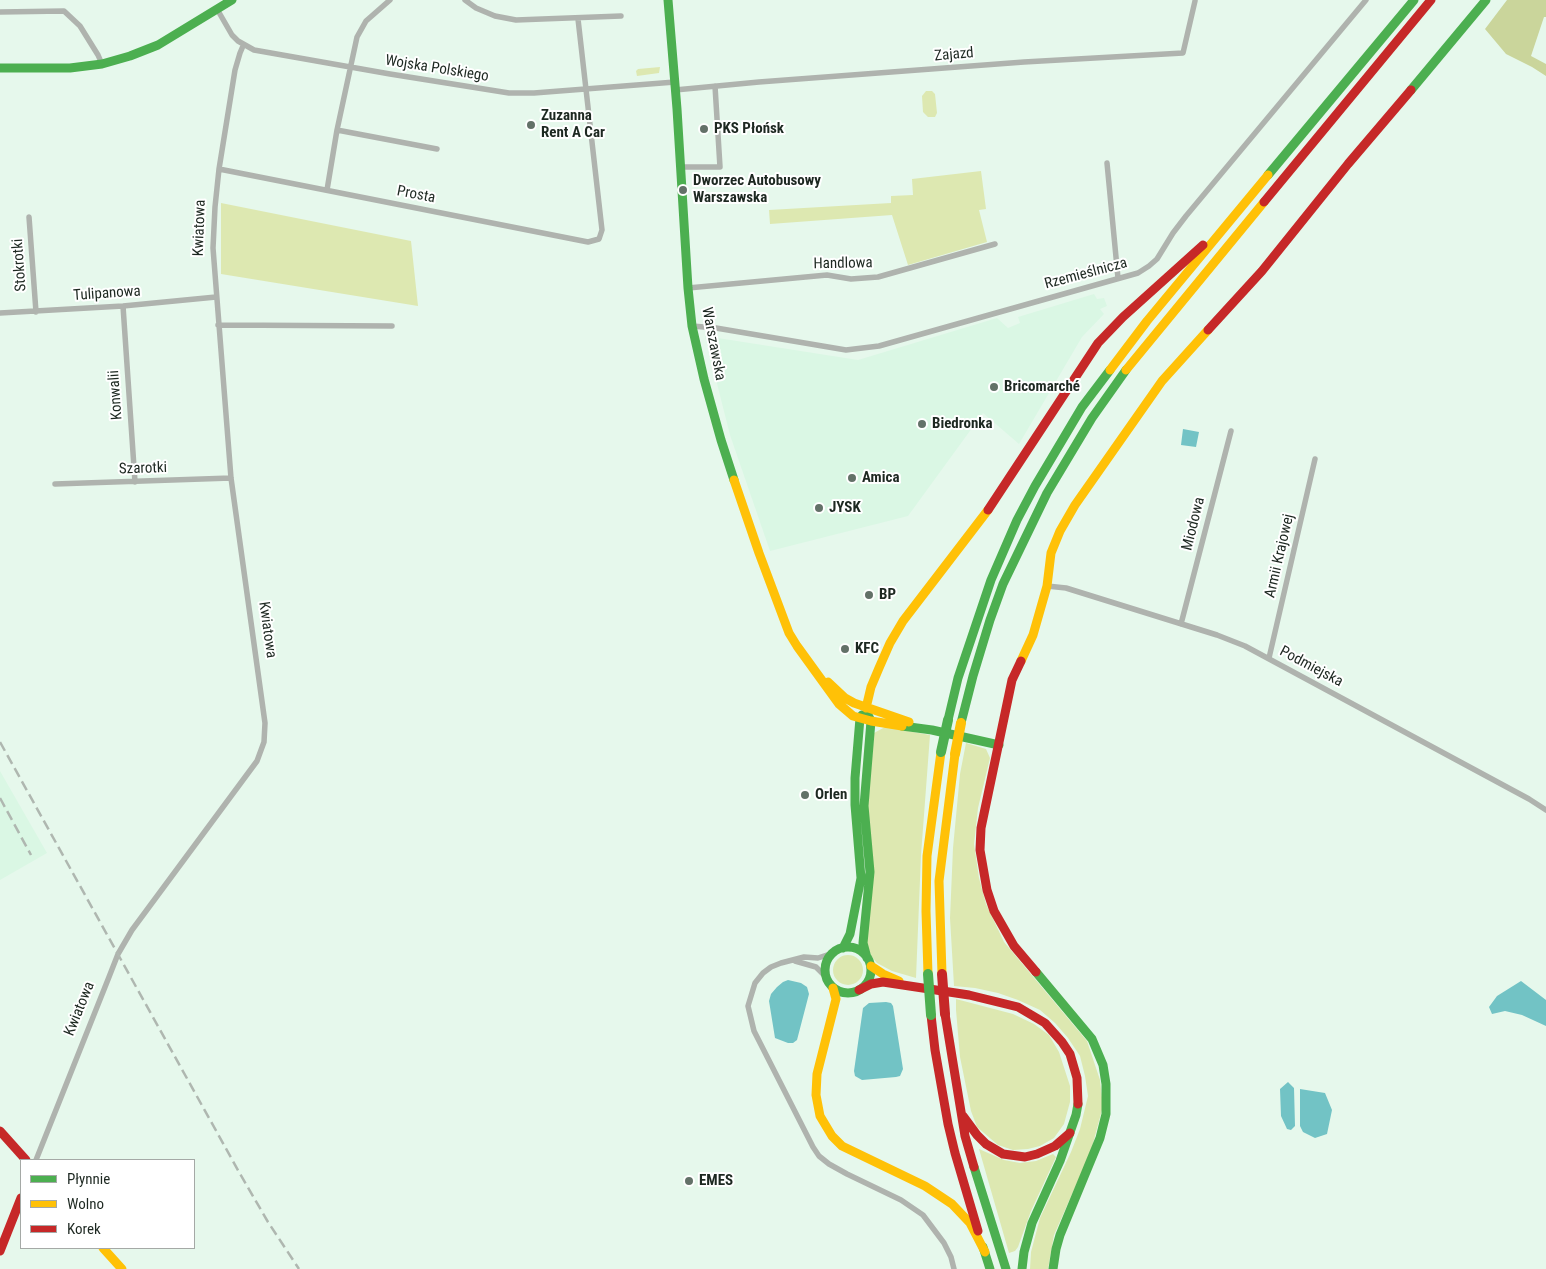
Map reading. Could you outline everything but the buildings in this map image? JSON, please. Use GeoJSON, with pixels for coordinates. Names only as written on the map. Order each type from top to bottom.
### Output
{"type":"FeatureCollection","features":[{"type":"Feature","properties":{"kind":"main road"},"geometry":{"type":"LineString","coordinates":[[0,68],[70,68],[102,64],[130,56],[158,45],[232,0]]}},
{"type":"Feature","properties":{"kind":"main road","name":"Warszawska"},"geometry":{"type":"LineString","coordinates":[[668,0],[692,326],[721,440],[773,591],[789,633],[816,672]]}},
{"type":"Feature","properties":{"kind":"main road"},"geometry":{"type":"LineString","coordinates":[[990,1269],[948,1124],[935,1050],[928,974],[927,856],[941,752],[960,669],[991,580],[1017,520],[1039,478],[1082,407],[1147,321],[1414,0]]}},
{"type":"Feature","properties":{"kind":"main road"},"geometry":{"type":"LineString","coordinates":[[1006,1269],[985,1205],[960,1113],[945,1014],[939,881],[955,754],[961,722],[972,676],[990,620],[1003,584],[1047,493],[1092,418],[1121,376],[1431,0]]}},
{"type":"Feature","properties":{"kind":"main road"},"geometry":{"type":"LineString","coordinates":[[1054,1269],[1056,1249],[1060,1235],[1100,1138],[1106,1114],[1106,1084],[1103,1065],[1092,1038],[1014,946],[994,911],[987,890],[980,850],[981,828],[1012,680],[1033,635],[1047,586],[1051,554],[1060,531],[1070,513],[1162,381],[1262,271],[1348,164],[1486,0]]}},
{"type":"Feature","properties":{"kind":"main road"},"geometry":{"type":"LineString","coordinates":[[843,948],[850,934],[861,878],[855,787],[860,718],[866,708],[871,687],[890,643],[903,621],[994,501],[1098,343],[1123,317],[1230,221]]}},
{"type":"Feature","properties":{"kind":"main road"},"geometry":{"type":"LineString","coordinates":[[816,672],[839,704],[847,712],[860,718],[932,730],[999,745]]}},
{"type":"Feature","properties":{"kind":"main road"},"geometry":{"type":"LineString","coordinates":[[816,672],[845,698],[866,708],[932,730]]}},
{"type":"Feature","properties":{"kind":"main road"},"geometry":{"type":"LineString","coordinates":[[859,990],[865,986],[871,973],[863,943],[870,872],[864,791],[870,721],[866,708]]}},
{"type":"Feature","properties":{"kind":"main road"},"geometry":{"type":"LineString","coordinates":[[909,985],[883,974],[857,949],[843,948],[828,958],[826,965],[827,978],[833,988],[836,999],[817,1074],[816,1095],[820,1116],[832,1136],[842,1146],[940,1194],[970,1223],[984,1252]]}},
{"type":"Feature","properties":{"kind":"main road"},"geometry":{"type":"LineString","coordinates":[[833,988],[846,993],[859,990],[871,984],[883,982],[977,997],[1018,1007],[1045,1023],[1059,1037],[1070,1054],[1077,1078],[1078,1104],[1076,1116],[1060,1161],[1032,1223],[1024,1252],[1022,1269]]}},
{"type":"Feature","properties":{"kind":"main road"},"geometry":{"type":"LineString","coordinates":[[960,1113],[977,1136],[1003,1154],[1025,1156],[1037,1154],[1055,1146],[1070,1133]]}},
{"type":"Feature","properties":{"kind":"main road"},"geometry":{"type":"LineString","coordinates":[[0,1131],[25,1159]]}},
{"type":"Feature","properties":{"kind":"main road"},"geometry":{"type":"LineString","coordinates":[[0,1251],[20,1201]]}},
{"type":"Feature","properties":{"kind":"main road"},"geometry":{"type":"LineString","coordinates":[[105,1249],[122,1269]]}},
{"type":"Feature","properties":{"kind":"street"},"geometry":{"type":"LineString","coordinates":[[326,190],[349,67],[357,36],[366,21],[390,0]]}},
{"type":"Feature","properties":{"kind":"street"},"geometry":{"type":"LineString","coordinates":[[465,0],[476,8],[495,16],[516,20],[621,16]]}},
{"type":"Feature","properties":{"kind":"street","name":"Rzemieślnicza"},"geometry":{"type":"LineString","coordinates":[[692,326],[716,328],[846,350],[879,346],[1138,273],[1150,266],[1157,258],[1186,216],[1366,0]]}},
{"type":"Feature","properties":{"kind":"street","name":"Zajazd"},"geometry":{"type":"LineString","coordinates":[[675,86],[715,86],[1024,62],[1183,53],[1195,2]]}},
{"type":"Feature","properties":{"kind":"street"},"geometry":{"type":"LineString","coordinates":[[217,9],[232,35],[244,46]]}},
{"type":"Feature","properties":{"kind":"street"},"geometry":{"type":"LineString","coordinates":[[0,12],[64,11],[80,26],[98,54],[102,64]]}},
{"type":"Feature","properties":{"kind":"street"},"geometry":{"type":"LineString","coordinates":[[578,19],[586,89]]}},
{"type":"Feature","properties":{"kind":"street","name":"Wojska Polskiego"},"geometry":{"type":"LineString","coordinates":[[244,46],[273,54],[509,92],[534,93],[675,86]]}},
{"type":"Feature","properties":{"kind":"street","name":"Kwiatowa"},"geometry":{"type":"LineString","coordinates":[[36,1159],[118,954],[132,930],[257,761],[264,742],[265,723],[231,478],[213,248],[219,169],[235,70],[244,46]]}},
{"type":"Feature","properties":{"kind":"street"},"geometry":{"type":"LineString","coordinates":[[681,167],[720,167],[715,86]]}},
{"type":"Feature","properties":{"kind":"street","name":"Prosta"},"geometry":{"type":"LineString","coordinates":[[219,169],[588,242],[598,239],[602,230],[586,89]]}},
{"type":"Feature","properties":{"kind":"street"},"geometry":{"type":"LineString","coordinates":[[337,130],[437,149]]}},
{"type":"Feature","properties":{"kind":"street"},"geometry":{"type":"LineString","coordinates":[[1107,162],[1118,278]]}},
{"type":"Feature","properties":{"kind":"street","name":"Stokrotki"},"geometry":{"type":"LineString","coordinates":[[29,217],[36,312]]}},
{"type":"Feature","properties":{"kind":"street","name":"Handlowa"},"geometry":{"type":"LineString","coordinates":[[688,288],[827,275],[851,279],[878,277],[995,244]]}},
{"type":"Feature","properties":{"kind":"street","name":"Tulipanowa"},"geometry":{"type":"LineString","coordinates":[[0,313],[123,306],[216,297]]}},
{"type":"Feature","properties":{"kind":"street","name":"Konwalii"},"geometry":{"type":"LineString","coordinates":[[123,306],[135,482]]}},
{"type":"Feature","properties":{"kind":"street"},"geometry":{"type":"LineString","coordinates":[[218,325],[392,326]]}},
{"type":"Feature","properties":{"kind":"street","name":"Miodowa"},"geometry":{"type":"LineString","coordinates":[[1181,624],[1231,431]]}},
{"type":"Feature","properties":{"kind":"street","name":"Armii Krajowej"},"geometry":{"type":"LineString","coordinates":[[1269,658],[1316,458]]}},
{"type":"Feature","properties":{"kind":"street","name":"Szarotki"},"geometry":{"type":"LineString","coordinates":[[55,484],[231,478]]}},
{"type":"Feature","properties":{"kind":"street","name":"Podmiejska"},"geometry":{"type":"LineString","coordinates":[[1047,586],[1066,588],[1234,641],[1269,658],[1546,810]]}},
{"type":"Feature","properties":{"kind":"street"},"geometry":{"type":"LineString","coordinates":[[833,953],[818,958],[804,957],[790,960],[771,967],[762,973],[755,983],[748,1006],[754,1031],[813,1147],[820,1156],[846,1174],[901,1200],[923,1215],[944,1243],[951,1257],[954,1269]]}},
{"type":"Feature","properties":{"kind":"street"},"geometry":{"type":"LineString","coordinates":[[790,960],[816,967],[827,978]]}},
{"type":"Feature","properties":{"kind":"shaded area"},"geometry":{"type":"Polygon","coordinates":[[[1094,294],[1097,299],[1104,298],[1107,306],[1100,309],[1104,314],[1082,337],[1019,444],[983,413],[908,516],[770,551],[730,435],[705,336],[858,360],[997,318],[1008,328],[1020,323],[1018,317],[1094,294]]]}},
{"type":"Feature","properties":{"kind":"shaded area"},"geometry":{"type":"Polygon","coordinates":[[[0,771],[47,853],[0,880],[0,771]]]}},
{"type":"Feature","properties":{"kind":"green space"},"geometry":{"type":"Polygon","coordinates":[[[1507,0],[1546,0],[1546,17],[1544,17],[1531,56],[1546,64],[1546,76],[1506,54],[1485,29],[1507,0]]]}},
{"type":"Feature","properties":{"kind":"green space"},"geometry":{"type":"Polygon","coordinates":[[[660,67],[659,73],[637,76],[636,71],[638,69],[660,67]]]}},
{"type":"Feature","properties":{"kind":"green space"},"geometry":{"type":"Polygon","coordinates":[[[926,91],[932,91],[935,94],[937,113],[935,117],[928,117],[923,112],[922,96],[926,91]]]}},
{"type":"Feature","properties":{"kind":"green space"},"geometry":{"type":"Polygon","coordinates":[[[981,171],[986,209],[979,210],[987,242],[908,265],[892,215],[770,224],[769,210],[891,203],[891,196],[913,195],[912,179],[981,171]]]}},
{"type":"Feature","properties":{"kind":"green space"},"geometry":{"type":"Polygon","coordinates":[[[221,203],[411,241],[418,306],[221,274],[221,203]]]}},
{"type":"Feature","properties":{"kind":"green space"},"geometry":{"type":"Polygon","coordinates":[[[885,727],[930,735],[921,855],[916,978],[892,971],[877,963],[866,944],[868,804],[874,733],[885,727]]]}},
{"type":"Feature","properties":{"kind":"green space"},"geometry":{"type":"Polygon","coordinates":[[[966,743],[986,749],[990,758],[978,808],[974,844],[979,878],[986,904],[1004,942],[1087,1041],[1100,1080],[1103,1106],[1091,1151],[1054,1235],[1048,1269],[1030,1269],[1031,1252],[1040,1218],[1080,1129],[1088,1096],[1085,1076],[1080,1056],[1068,1038],[1040,1010],[998,993],[954,986],[950,918],[953,848],[960,774],[966,743]]]}},
{"type":"Feature","properties":{"kind":"green space"},"geometry":{"type":"Polygon","coordinates":[[[848,955],[854,956],[862,964],[862,976],[854,984],[848,985],[842,984],[834,976],[833,970],[834,964],[842,956],[848,955]]]}},
{"type":"Feature","properties":{"kind":"green space"},"geometry":{"type":"Polygon","coordinates":[[[956,999],[1013,1014],[1034,1024],[1049,1035],[1059,1052],[1070,1086],[1070,1102],[1064,1124],[1054,1138],[1040,1146],[1013,1150],[998,1145],[977,1127],[971,1111],[960,1057],[956,999]]]}},
{"type":"Feature","properties":{"kind":"green space"},"geometry":{"type":"Polygon","coordinates":[[[979,1149],[1004,1160],[1020,1163],[1036,1161],[1053,1154],[1056,1157],[1031,1211],[1018,1247],[1015,1251],[1009,1253],[979,1149]]]}},
{"type":"Feature","properties":{"kind":"water"},"geometry":{"type":"Polygon","coordinates":[[[1183,429],[1199,432],[1196,447],[1181,445],[1183,429]]]}},
{"type":"Feature","properties":{"kind":"water"},"geometry":{"type":"Polygon","coordinates":[[[788,980],[801,983],[807,987],[809,994],[797,1040],[793,1043],[775,1038],[769,1001],[771,994],[777,987],[788,980]]]}},
{"type":"Feature","properties":{"kind":"water"},"geometry":{"type":"Polygon","coordinates":[[[1521,981],[1546,1000],[1546,1026],[1522,1015],[1505,1011],[1492,1014],[1489,1007],[1497,996],[1521,981]]]}},
{"type":"Feature","properties":{"kind":"water"},"geometry":{"type":"Polygon","coordinates":[[[869,1003],[891,1003],[893,1006],[903,1069],[900,1076],[862,1080],[855,1076],[854,1071],[863,1008],[869,1003]]]}},
{"type":"Feature","properties":{"kind":"water"},"geometry":{"type":"Polygon","coordinates":[[[1288,1082],[1294,1088],[1295,1126],[1291,1130],[1287,1129],[1281,1116],[1280,1089],[1288,1082]]]}},
{"type":"Feature","properties":{"kind":"water"},"geometry":{"type":"Polygon","coordinates":[[[1300,1089],[1325,1093],[1332,1110],[1327,1134],[1315,1138],[1303,1132],[1300,1126],[1300,1089]]]}},
{"type":"Feature","properties":{"kind":"railway"},"geometry":{"type":"LineString","coordinates":[[0,742],[239,1172],[268,1222],[299,1269]]}},
{"type":"Feature","properties":{"kind":"railway"},"geometry":{"type":"LineString","coordinates":[[0,798],[31,855]]}},
{"type":"Feature","properties":{"kind":"traffic: fast"},"geometry":{"type":"LineString","coordinates":[[0,68],[70,68],[102,64],[130,56],[158,45],[232,0]]}},
{"type":"Feature","properties":{"kind":"traffic: fast"},"geometry":{"type":"LineString","coordinates":[[668,0],[692,326],[704,379],[734,480]]}},
{"type":"Feature","properties":{"kind":"traffic: fast"},"geometry":{"type":"LineString","coordinates":[[1268,175],[1414,0]]}},
{"type":"Feature","properties":{"kind":"traffic: fast"},"geometry":{"type":"LineString","coordinates":[[1411,90],[1486,0]]}},
{"type":"Feature","properties":{"kind":"traffic: fast"},"geometry":{"type":"LineString","coordinates":[[948,720],[958,678],[991,580],[1017,520],[1082,407],[1110,370]]}},
{"type":"Feature","properties":{"kind":"traffic: fast"},"geometry":{"type":"LineString","coordinates":[[961,723],[973,676],[1003,584],[1047,493],[1092,418],[1126,370]]}},
{"type":"Feature","properties":{"kind":"traffic: fast"},"geometry":{"type":"LineString","coordinates":[[843,948],[850,934],[861,878],[855,805],[855,778],[860,718],[862,715]]}},
{"type":"Feature","properties":{"kind":"traffic: fast"},"geometry":{"type":"LineString","coordinates":[[867,958],[863,943],[870,872],[864,806],[871,721],[868,715]]}},
{"type":"Feature","properties":{"kind":"traffic: fast"},"geometry":{"type":"LineString","coordinates":[[941,752],[948,720]]}},
{"type":"Feature","properties":{"kind":"traffic: fast"},"geometry":{"type":"LineString","coordinates":[[902,726],[932,730],[999,745]]}},
{"type":"Feature","properties":{"kind":"traffic: fast"},"geometry":{"type":"LineString","coordinates":[[848,947],[861,951],[867,957],[871,970],[867,983],[861,989],[848,993],[835,989],[829,983],[825,970],[829,957],[835,951],[848,947]]}},
{"type":"Feature","properties":{"kind":"traffic: fast"},"geometry":{"type":"LineString","coordinates":[[1036,972],[1092,1039],[1103,1065],[1106,1084],[1106,1114],[1100,1138],[1060,1235],[1053,1269]]}},
{"type":"Feature","properties":{"kind":"traffic: fast"},"geometry":{"type":"LineString","coordinates":[[928,974],[931,1015]]}},
{"type":"Feature","properties":{"kind":"traffic: fast"},"geometry":{"type":"LineString","coordinates":[[1022,1269],[1024,1252],[1032,1223],[1060,1161],[1078,1104]]}},
{"type":"Feature","properties":{"kind":"traffic: fast"},"geometry":{"type":"LineString","coordinates":[[974,1167],[1006,1269]]}},
{"type":"Feature","properties":{"kind":"traffic: fast"},"geometry":{"type":"LineString","coordinates":[[983,1247],[990,1269]]}},
{"type":"Feature","properties":{"kind":"traffic: slow"},"geometry":{"type":"LineString","coordinates":[[1110,370],[1147,321],[1268,175]]}},
{"type":"Feature","properties":{"kind":"traffic: slow"},"geometry":{"type":"LineString","coordinates":[[1126,370],[1264,202]]}},
{"type":"Feature","properties":{"kind":"traffic: slow"},"geometry":{"type":"LineString","coordinates":[[1021,661],[1033,635],[1047,586],[1051,553],[1060,531],[1075,505],[1162,381],[1208,330]]}},
{"type":"Feature","properties":{"kind":"traffic: slow"},"geometry":{"type":"LineString","coordinates":[[734,480],[789,633],[797,646],[839,704],[853,716],[902,726]]}},
{"type":"Feature","properties":{"kind":"traffic: slow"},"geometry":{"type":"LineString","coordinates":[[866,708],[871,687],[879,668],[890,643],[903,621],[988,510]]}},
{"type":"Feature","properties":{"kind":"traffic: slow"},"geometry":{"type":"LineString","coordinates":[[828,682],[845,698],[854,703],[909,722]]}},
{"type":"Feature","properties":{"kind":"traffic: slow"},"geometry":{"type":"LineString","coordinates":[[955,754],[961,723]]}},
{"type":"Feature","properties":{"kind":"traffic: slow"},"geometry":{"type":"LineString","coordinates":[[928,974],[927,856],[941,752]]}},
{"type":"Feature","properties":{"kind":"traffic: slow"},"geometry":{"type":"LineString","coordinates":[[942,974],[939,881],[955,754]]}},
{"type":"Feature","properties":{"kind":"traffic: slow"},"geometry":{"type":"LineString","coordinates":[[871,966],[899,981]]}},
{"type":"Feature","properties":{"kind":"traffic: slow"},"geometry":{"type":"LineString","coordinates":[[833,988],[836,999],[817,1074],[816,1095],[820,1116],[832,1136],[842,1146],[925,1186],[952,1204],[970,1223],[985,1252]]}},
{"type":"Feature","properties":{"kind":"traffic: slow"},"geometry":{"type":"LineString","coordinates":[[104,1249],[122,1269]]}},
{"type":"Feature","properties":{"kind":"traffic: jam"},"geometry":{"type":"LineString","coordinates":[[1264,202],[1431,0]]}},
{"type":"Feature","properties":{"kind":"traffic: jam"},"geometry":{"type":"LineString","coordinates":[[1208,330],[1262,271],[1348,164],[1411,90]]}},
{"type":"Feature","properties":{"kind":"traffic: jam"},"geometry":{"type":"LineString","coordinates":[[988,510],[1098,343],[1123,317],[1203,245]]}},
{"type":"Feature","properties":{"kind":"traffic: jam"},"geometry":{"type":"LineString","coordinates":[[1021,661],[1012,680],[981,828],[980,850],[987,890],[994,911],[1014,946],[1036,972]]}},
{"type":"Feature","properties":{"kind":"traffic: jam"},"geometry":{"type":"LineString","coordinates":[[942,974],[945,1014]]}},
{"type":"Feature","properties":{"kind":"traffic: jam"},"geometry":{"type":"LineString","coordinates":[[859,990],[871,984],[883,982],[969,995],[1018,1007],[1045,1023],[1070,1054],[1077,1078],[1078,1104]]}},
{"type":"Feature","properties":{"kind":"traffic: jam"},"geometry":{"type":"LineString","coordinates":[[945,1014],[965,1136],[974,1167]]}},
{"type":"Feature","properties":{"kind":"traffic: jam"},"geometry":{"type":"LineString","coordinates":[[931,1015],[948,1124],[978,1231]]}},
{"type":"Feature","properties":{"kind":"traffic: jam"},"geometry":{"type":"LineString","coordinates":[[963,1116],[986,1144],[1003,1154],[1025,1157],[1037,1154],[1055,1146],[1070,1133]]}},
{"type":"Feature","properties":{"kind":"traffic: jam"},"geometry":{"type":"LineString","coordinates":[[0,1131],[25,1159]]}},
{"type":"Feature","properties":{"kind":"traffic: jam"},"geometry":{"type":"LineString","coordinates":[[0,1251],[20,1201]]}},
{"type":"Feature","properties":{"kind":"place","name":"Zuzanna Rent A Car"},"geometry":{"type":"Point","coordinates":[531,125]}},
{"type":"Feature","properties":{"kind":"place","name":"PKS Płońsk"},"geometry":{"type":"Point","coordinates":[704,129]}},
{"type":"Feature","properties":{"kind":"place","name":"Dworzec Autobusowy Warszawska"},"geometry":{"type":"Point","coordinates":[683,190]}},
{"type":"Feature","properties":{"kind":"place","name":"Bricomarché"},"geometry":{"type":"Point","coordinates":[994,387]}},
{"type":"Feature","properties":{"kind":"place","name":"Biedronka"},"geometry":{"type":"Point","coordinates":[922,424]}},
{"type":"Feature","properties":{"kind":"place","name":"Amica"},"geometry":{"type":"Point","coordinates":[852,478]}},
{"type":"Feature","properties":{"kind":"place","name":"JYSK"},"geometry":{"type":"Point","coordinates":[819,508]}},
{"type":"Feature","properties":{"kind":"place","name":"BP"},"geometry":{"type":"Point","coordinates":[869,595]}},
{"type":"Feature","properties":{"kind":"place","name":"KFC"},"geometry":{"type":"Point","coordinates":[845,649]}},
{"type":"Feature","properties":{"kind":"place","name":"Orlen"},"geometry":{"type":"Point","coordinates":[805,795]}},
{"type":"Feature","properties":{"kind":"place","name":"EMES"},"geometry":{"type":"Point","coordinates":[689,1181]}}]}
